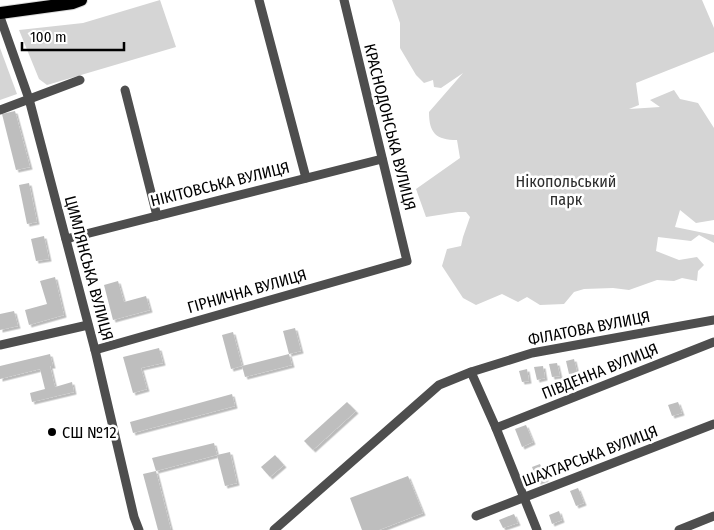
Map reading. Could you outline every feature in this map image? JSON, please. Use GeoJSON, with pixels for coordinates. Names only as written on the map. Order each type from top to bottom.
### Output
{"type":"FeatureCollection","features":[{"type":"Feature","properties":{"kind":"highway"},"geometry":{"type":"LineString","coordinates":[[0,15],[81,0]]}},
{"type":"Feature","properties":{"kind":"street"},"geometry":{"type":"LineString","coordinates":[[259,0],[306,178]]}},
{"type":"Feature","properties":{"kind":"street","name":"КРАСНОДОНСЬКА ВУЛИЦЯ"},"geometry":{"type":"LineString","coordinates":[[344,0],[407,261]]}},
{"type":"Feature","properties":{"kind":"street","name":"ЦИМЛЯНСЬКА ВУЛИЦЯ"},"geometry":{"type":"LineString","coordinates":[[0,15],[29,99],[95,350],[138,530]]}},
{"type":"Feature","properties":{"kind":"street"},"geometry":{"type":"LineString","coordinates":[[0,110],[80,80]]}},
{"type":"Feature","properties":{"kind":"street"},"geometry":{"type":"LineString","coordinates":[[125,90],[157,216]]}},
{"type":"Feature","properties":{"kind":"street","name":"НІКІТОВСЬКА ВУЛИЦЯ"},"geometry":{"type":"LineString","coordinates":[[66,239],[382,159]]}},
{"type":"Feature","properties":{"kind":"street","name":"ГІРНИЧНА ВУЛИЦЯ"},"geometry":{"type":"LineString","coordinates":[[95,350],[407,261]]}},
{"type":"Feature","properties":{"kind":"street","name":"ФІЛАТОВА ВУЛИЦЯ"},"geometry":{"type":"LineString","coordinates":[[274,530],[439,385],[471,372],[532,353],[714,320]]}},
{"type":"Feature","properties":{"kind":"street"},"geometry":{"type":"LineString","coordinates":[[0,345],[88,325]]}},
{"type":"Feature","properties":{"kind":"street","name":"ПІВДЕННА ВУЛИЦЯ"},"geometry":{"type":"LineString","coordinates":[[496,428],[714,342]]}},
{"type":"Feature","properties":{"kind":"street"},"geometry":{"type":"LineString","coordinates":[[471,372],[537,530]]}},
{"type":"Feature","properties":{"kind":"street","name":"ШАХТАРСЬКА ВУЛИЦЯ"},"geometry":{"type":"LineString","coordinates":[[476,516],[714,424]]}},
{"type":"Feature","properties":{"kind":"street"},"geometry":{"type":"LineString","coordinates":[[679,530],[714,516]]}},
{"type":"Feature","properties":{"kind":"green space"},"geometry":{"type":"Polygon","coordinates":[[[160,0],[176,47],[47,85],[39,79],[19,30],[83,23],[160,0]]]}},
{"type":"Feature","properties":{"kind":"green space","name":"Нікопольський парк"},"geometry":{"type":"Polygon","coordinates":[[[392,0],[702,0],[714,28],[714,52],[636,83],[639,105],[629,109],[660,107],[650,100],[674,90],[680,99],[698,103],[714,128],[714,220],[696,223],[680,210],[675,227],[714,235],[714,243],[699,235],[691,241],[658,237],[656,251],[679,260],[697,257],[704,265],[698,271],[697,281],[682,278],[674,281],[657,280],[629,290],[613,288],[584,289],[574,292],[564,304],[540,305],[527,297],[518,302],[502,294],[476,305],[463,298],[442,266],[447,249],[461,246],[470,217],[466,212],[458,212],[426,217],[416,189],[460,158],[457,140],[439,137],[432,130],[429,112],[463,73],[441,88],[434,87],[433,80],[424,83],[416,75],[400,48],[400,23],[392,0]]]}},
{"type":"Feature","properties":{"kind":"green space"},"geometry":{"type":"Polygon","coordinates":[[[0,48],[17,94],[0,100],[0,48]]]}},
{"type":"Feature","properties":{"kind":"building"},"geometry":{"type":"Polygon","coordinates":[[[15,111],[30,167],[16,170],[2,114],[15,111]]]}},
{"type":"Feature","properties":{"kind":"building"},"geometry":{"type":"Polygon","coordinates":[[[29,183],[37,222],[27,224],[19,185],[29,183]]]}},
{"type":"Feature","properties":{"kind":"building"},"geometry":{"type":"Polygon","coordinates":[[[44,236],[49,259],[36,261],[31,239],[44,236]]]}},
{"type":"Feature","properties":{"kind":"building"},"geometry":{"type":"Polygon","coordinates":[[[55,277],[64,315],[29,325],[25,310],[47,304],[40,281],[55,277]]]}},
{"type":"Feature","properties":{"kind":"building"},"geometry":{"type":"Polygon","coordinates":[[[118,281],[124,302],[146,296],[150,310],[113,320],[104,285],[118,281]]]}},
{"type":"Feature","properties":{"kind":"building"},"geometry":{"type":"Polygon","coordinates":[[[14,311],[18,326],[0,330],[0,314],[14,311]]]}},
{"type":"Feature","properties":{"kind":"building"},"geometry":{"type":"Polygon","coordinates":[[[295,328],[301,351],[289,354],[283,331],[295,328]]]}},
{"type":"Feature","properties":{"kind":"building"},"geometry":{"type":"Polygon","coordinates":[[[233,332],[242,366],[231,369],[222,335],[233,332]]]}},
{"type":"Feature","properties":{"kind":"building"},"geometry":{"type":"Polygon","coordinates":[[[159,348],[163,363],[141,368],[147,389],[133,393],[123,357],[159,348]]]}},
{"type":"Feature","properties":{"kind":"building"},"geometry":{"type":"Polygon","coordinates":[[[50,354],[53,366],[50,366],[55,387],[72,382],[74,392],[32,402],[30,393],[45,389],[40,369],[0,379],[0,366],[50,354]]]}},
{"type":"Feature","properties":{"kind":"building"},"geometry":{"type":"Polygon","coordinates":[[[289,354],[292,365],[245,377],[242,366],[289,354]]]}},
{"type":"Feature","properties":{"kind":"building"},"geometry":{"type":"Polygon","coordinates":[[[574,359],[577,372],[569,374],[566,361],[574,359]]]}},
{"type":"Feature","properties":{"kind":"building"},"geometry":{"type":"Polygon","coordinates":[[[557,363],[560,376],[552,377],[549,364],[557,363]]]}},
{"type":"Feature","properties":{"kind":"building"},"geometry":{"type":"Polygon","coordinates":[[[543,366],[545,378],[537,380],[534,367],[543,366]]]}},
{"type":"Feature","properties":{"kind":"building"},"geometry":{"type":"Polygon","coordinates":[[[527,369],[529,381],[522,382],[519,371],[527,369]]]}},
{"type":"Feature","properties":{"kind":"building"},"geometry":{"type":"Polygon","coordinates":[[[232,394],[235,406],[133,433],[130,422],[232,394]]]}},
{"type":"Feature","properties":{"kind":"building"},"geometry":{"type":"Polygon","coordinates":[[[347,402],[356,411],[313,450],[304,441],[347,402]]]}},
{"type":"Feature","properties":{"kind":"building"},"geometry":{"type":"Polygon","coordinates":[[[678,402],[682,413],[672,416],[668,405],[678,402]]]}},
{"type":"Feature","properties":{"kind":"building"},"geometry":{"type":"Polygon","coordinates":[[[526,425],[533,442],[522,447],[515,429],[526,425]]]}},
{"type":"Feature","properties":{"kind":"building"},"geometry":{"type":"Polygon","coordinates":[[[214,443],[217,455],[156,471],[152,458],[214,443]]]}},
{"type":"Feature","properties":{"kind":"building"},"geometry":{"type":"Polygon","coordinates":[[[230,452],[237,483],[225,486],[217,455],[230,452]]]}},
{"type":"Feature","properties":{"kind":"building"},"geometry":{"type":"Polygon","coordinates":[[[275,455],[284,465],[270,477],[261,467],[275,455]]]}},
{"type":"Feature","properties":{"kind":"building"},"geometry":{"type":"Polygon","coordinates":[[[540,464],[546,479],[538,482],[532,467],[540,464]]]}},
{"type":"Feature","properties":{"kind":"building"},"geometry":{"type":"Polygon","coordinates":[[[156,471],[171,530],[158,530],[143,474],[156,471]]]}},
{"type":"Feature","properties":{"kind":"building"},"geometry":{"type":"Polygon","coordinates":[[[408,476],[423,513],[379,530],[362,530],[350,498],[408,476]]]}},
{"type":"Feature","properties":{"kind":"building"},"geometry":{"type":"Polygon","coordinates":[[[578,488],[584,503],[576,506],[570,491],[578,488]]]}},
{"type":"Feature","properties":{"kind":"building"},"geometry":{"type":"Polygon","coordinates":[[[559,511],[562,520],[552,524],[549,515],[559,511]]]}},
{"type":"Feature","properties":{"kind":"building"},"geometry":{"type":"Polygon","coordinates":[[[514,514],[518,523],[503,528],[499,520],[514,514]]]}},
{"type":"Feature","properties":{"kind":"place","name":"СШ №12"},"geometry":{"type":"Point","coordinates":[52,432]}}]}
